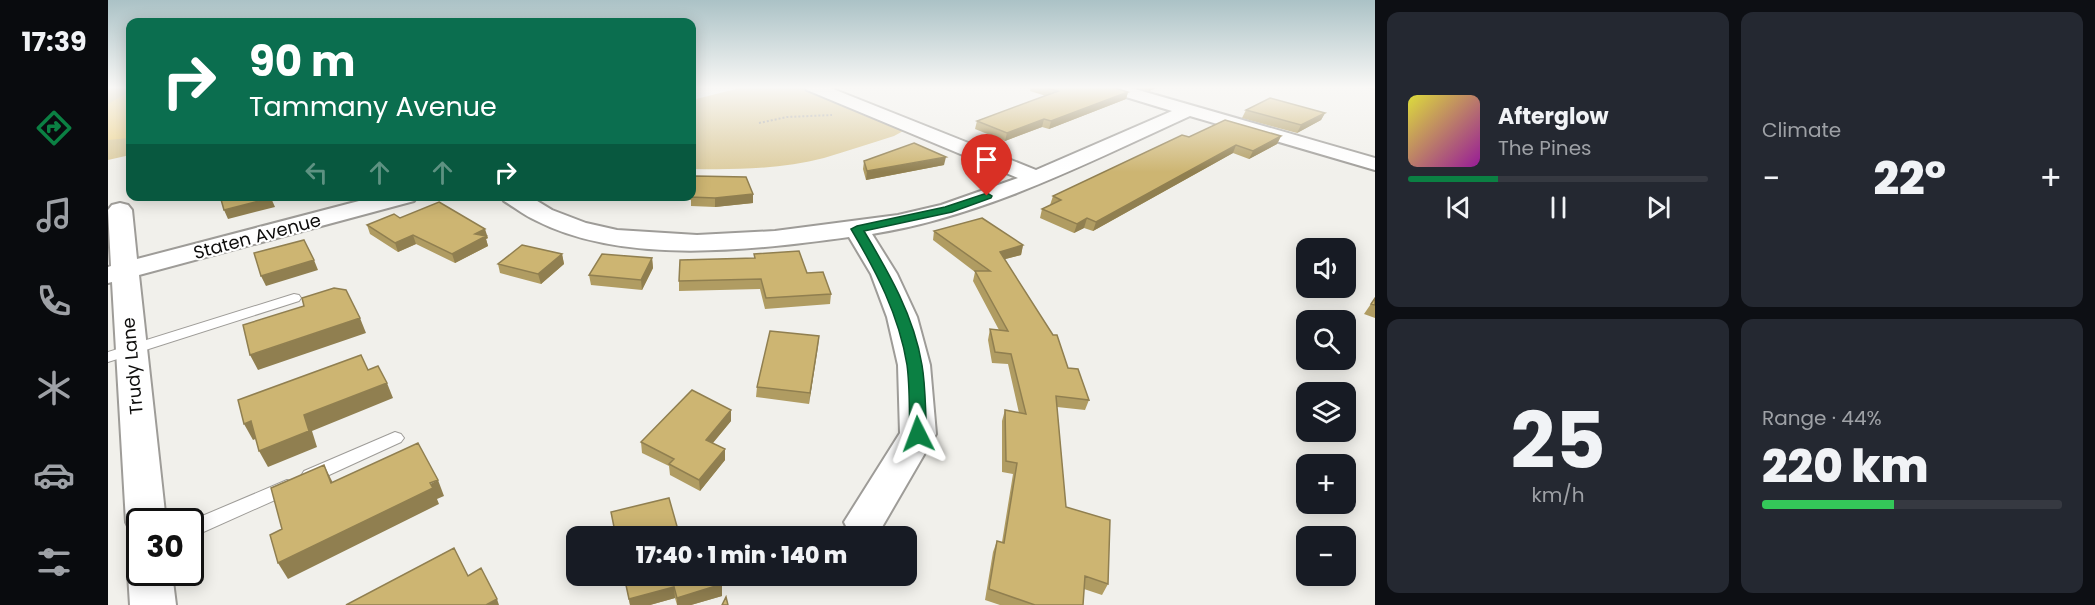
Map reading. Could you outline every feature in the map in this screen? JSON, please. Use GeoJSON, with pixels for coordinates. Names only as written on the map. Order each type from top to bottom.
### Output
{"type":"FeatureCollection","features":[{"type":"Feature","properties":{"kind":"street"},"geometry":{"type":"LineString","coordinates":[[883,115],[1035,177]]}},
{"type":"Feature","properties":{"kind":"street"},"geometry":{"type":"LineString","coordinates":[[521,201],[563,224],[593,232],[662,242],[739,242],[857,229],[948,210],[1035,177],[1176,115]]}},
{"type":"Feature","properties":{"kind":"street"},"geometry":{"type":"LineString","coordinates":[[1206,115],[1375,164]]}},
{"type":"Feature","properties":{"kind":"street","name":"Staten Avenue"},"geometry":{"type":"LineString","coordinates":[[116,273],[387,201]]}},
{"type":"Feature","properties":{"kind":"street","name":"Trudy Lane"},"geometry":{"type":"LineString","coordinates":[[120,210],[116,273],[119,354],[144,508]]}},
{"type":"Feature","properties":{"kind":"street"},"geometry":{"type":"LineString","coordinates":[[857,229],[884,274],[902,317],[914,365],[918,434],[864,522]]}},
{"type":"Feature","properties":{"kind":"street"},"geometry":{"type":"LineString","coordinates":[[151,586],[153,605]]}},
{"type":"Feature","properties":{"kind":"lane"},"geometry":{"type":"LineString","coordinates":[[119,354],[294,298]]}},
{"type":"Feature","properties":{"kind":"lane"},"geometry":{"type":"LineString","coordinates":[[204,524],[395,438]]}},
{"type":"Feature","properties":{"kind":"path"},"geometry":{"type":"LineString","coordinates":[[759,123],[811,115]]}},
{"type":"Feature","properties":{"kind":"shaded area"},"geometry":{"type":"Polygon","coordinates":[[[108,115],[126,115],[126,156],[108,160],[108,115]]]}},
{"type":"Feature","properties":{"kind":"shaded area"},"geometry":{"type":"Polygon","coordinates":[[[108,115],[126,115],[126,138],[108,140],[108,115]]]}},
{"type":"Feature","properties":{"kind":"shaded area"},"geometry":{"type":"Polygon","coordinates":[[[696,115],[868,115],[905,130],[894,136],[808,162],[725,169],[696,169],[696,115]]]}},
{"type":"Feature","properties":{"kind":"building"},"geometry":{"type":"Polygon","coordinates":[[[993,115],[1066,115],[1051,121],[1044,119],[1007,133],[977,121],[993,115]]]}},
{"type":"Feature","properties":{"kind":"building"},"geometry":{"type":"Polygon","coordinates":[[[1265,115],[1321,115],[1301,125],[1265,115]]]}},
{"type":"Feature","properties":{"kind":"building"},"geometry":{"type":"Polygon","coordinates":[[[1225,120],[1281,136],[1253,151],[1236,145],[1096,222],[1087,218],[1077,224],[1042,209],[1061,200],[1053,196],[1182,135],[1189,137],[1225,120]]]}},
{"type":"Feature","properties":{"kind":"building"},"geometry":{"type":"Polygon","coordinates":[[[914,143],[946,157],[867,171],[864,161],[914,143]]]}},
{"type":"Feature","properties":{"kind":"building"},"geometry":{"type":"Polygon","coordinates":[[[696,176],[746,177],[753,194],[715,198],[696,197],[696,176]]]}},
{"type":"Feature","properties":{"kind":"building"},"geometry":{"type":"Polygon","coordinates":[[[221,201],[259,201],[224,210],[221,201]]]}},
{"type":"Feature","properties":{"kind":"building"},"geometry":{"type":"Polygon","coordinates":[[[439,202],[485,229],[475,234],[486,236],[452,254],[413,235],[395,243],[367,225],[394,214],[400,218],[439,202]]]}},
{"type":"Feature","properties":{"kind":"building"},"geometry":{"type":"Polygon","coordinates":[[[982,218],[1023,245],[1000,252],[1053,335],[1057,335],[1068,368],[1078,369],[1089,400],[1056,396],[1066,507],[1110,520],[1108,584],[1085,576],[1083,605],[1035,605],[989,589],[997,541],[1004,543],[1017,463],[1006,461],[1005,410],[1026,414],[1011,354],[995,352],[990,329],[1008,331],[975,271],[990,271],[934,231],[982,218]]]}},
{"type":"Feature","properties":{"kind":"building"},"geometry":{"type":"Polygon","coordinates":[[[304,240],[314,260],[261,276],[254,253],[304,240]]]}},
{"type":"Feature","properties":{"kind":"building"},"geometry":{"type":"Polygon","coordinates":[[[522,245],[562,254],[538,274],[498,264],[522,245]]]}},
{"type":"Feature","properties":{"kind":"building"},"geometry":{"type":"Polygon","coordinates":[[[799,251],[807,273],[823,272],[831,294],[766,298],[761,279],[679,281],[680,260],[755,258],[754,254],[799,251]]]}},
{"type":"Feature","properties":{"kind":"building"},"geometry":{"type":"Polygon","coordinates":[[[602,254],[652,258],[641,280],[589,275],[602,254]]]}},
{"type":"Feature","properties":{"kind":"building"},"geometry":{"type":"Polygon","coordinates":[[[334,288],[346,290],[360,318],[250,355],[243,325],[304,306],[302,298],[334,288]]]}},
{"type":"Feature","properties":{"kind":"building"},"geometry":{"type":"Polygon","coordinates":[[[770,331],[819,336],[810,393],[757,387],[770,331]]]}},
{"type":"Feature","properties":{"kind":"building"},"geometry":{"type":"Polygon","coordinates":[[[361,355],[368,370],[378,366],[387,383],[304,415],[309,431],[259,451],[251,421],[244,424],[238,400],[361,355]]]}},
{"type":"Feature","properties":{"kind":"building"},"geometry":{"type":"Polygon","coordinates":[[[692,390],[731,410],[706,440],[725,449],[699,480],[669,464],[674,459],[641,442],[692,390]]]}},
{"type":"Feature","properties":{"kind":"building"},"geometry":{"type":"Polygon","coordinates":[[[418,443],[438,480],[430,483],[433,488],[278,563],[270,535],[282,529],[271,488],[324,465],[331,483],[418,443]]]}},
{"type":"Feature","properties":{"kind":"building"},"geometry":{"type":"Polygon","coordinates":[[[669,498],[677,526],[614,526],[611,512],[669,498]]]}},
{"type":"Feature","properties":{"kind":"building"},"geometry":{"type":"Polygon","coordinates":[[[454,548],[468,576],[481,568],[497,599],[486,605],[346,605],[454,548]]]}},
{"type":"Feature","properties":{"kind":"building"},"geometry":{"type":"Polygon","coordinates":[[[626,586],[716,586],[677,598],[674,587],[629,599],[626,586]]]}},
{"type":"Feature","properties":{"kind":"building"},"geometry":{"type":"Polygon","coordinates":[[[726,597],[728,605],[722,605],[726,597]]]}},
{"type":"Feature","properties":{"kind":"route"},"geometry":{"type":"LineString","coordinates":[[918,434],[914,365],[902,317],[884,274],[857,229],[921,217],[987,196]]}}]}
